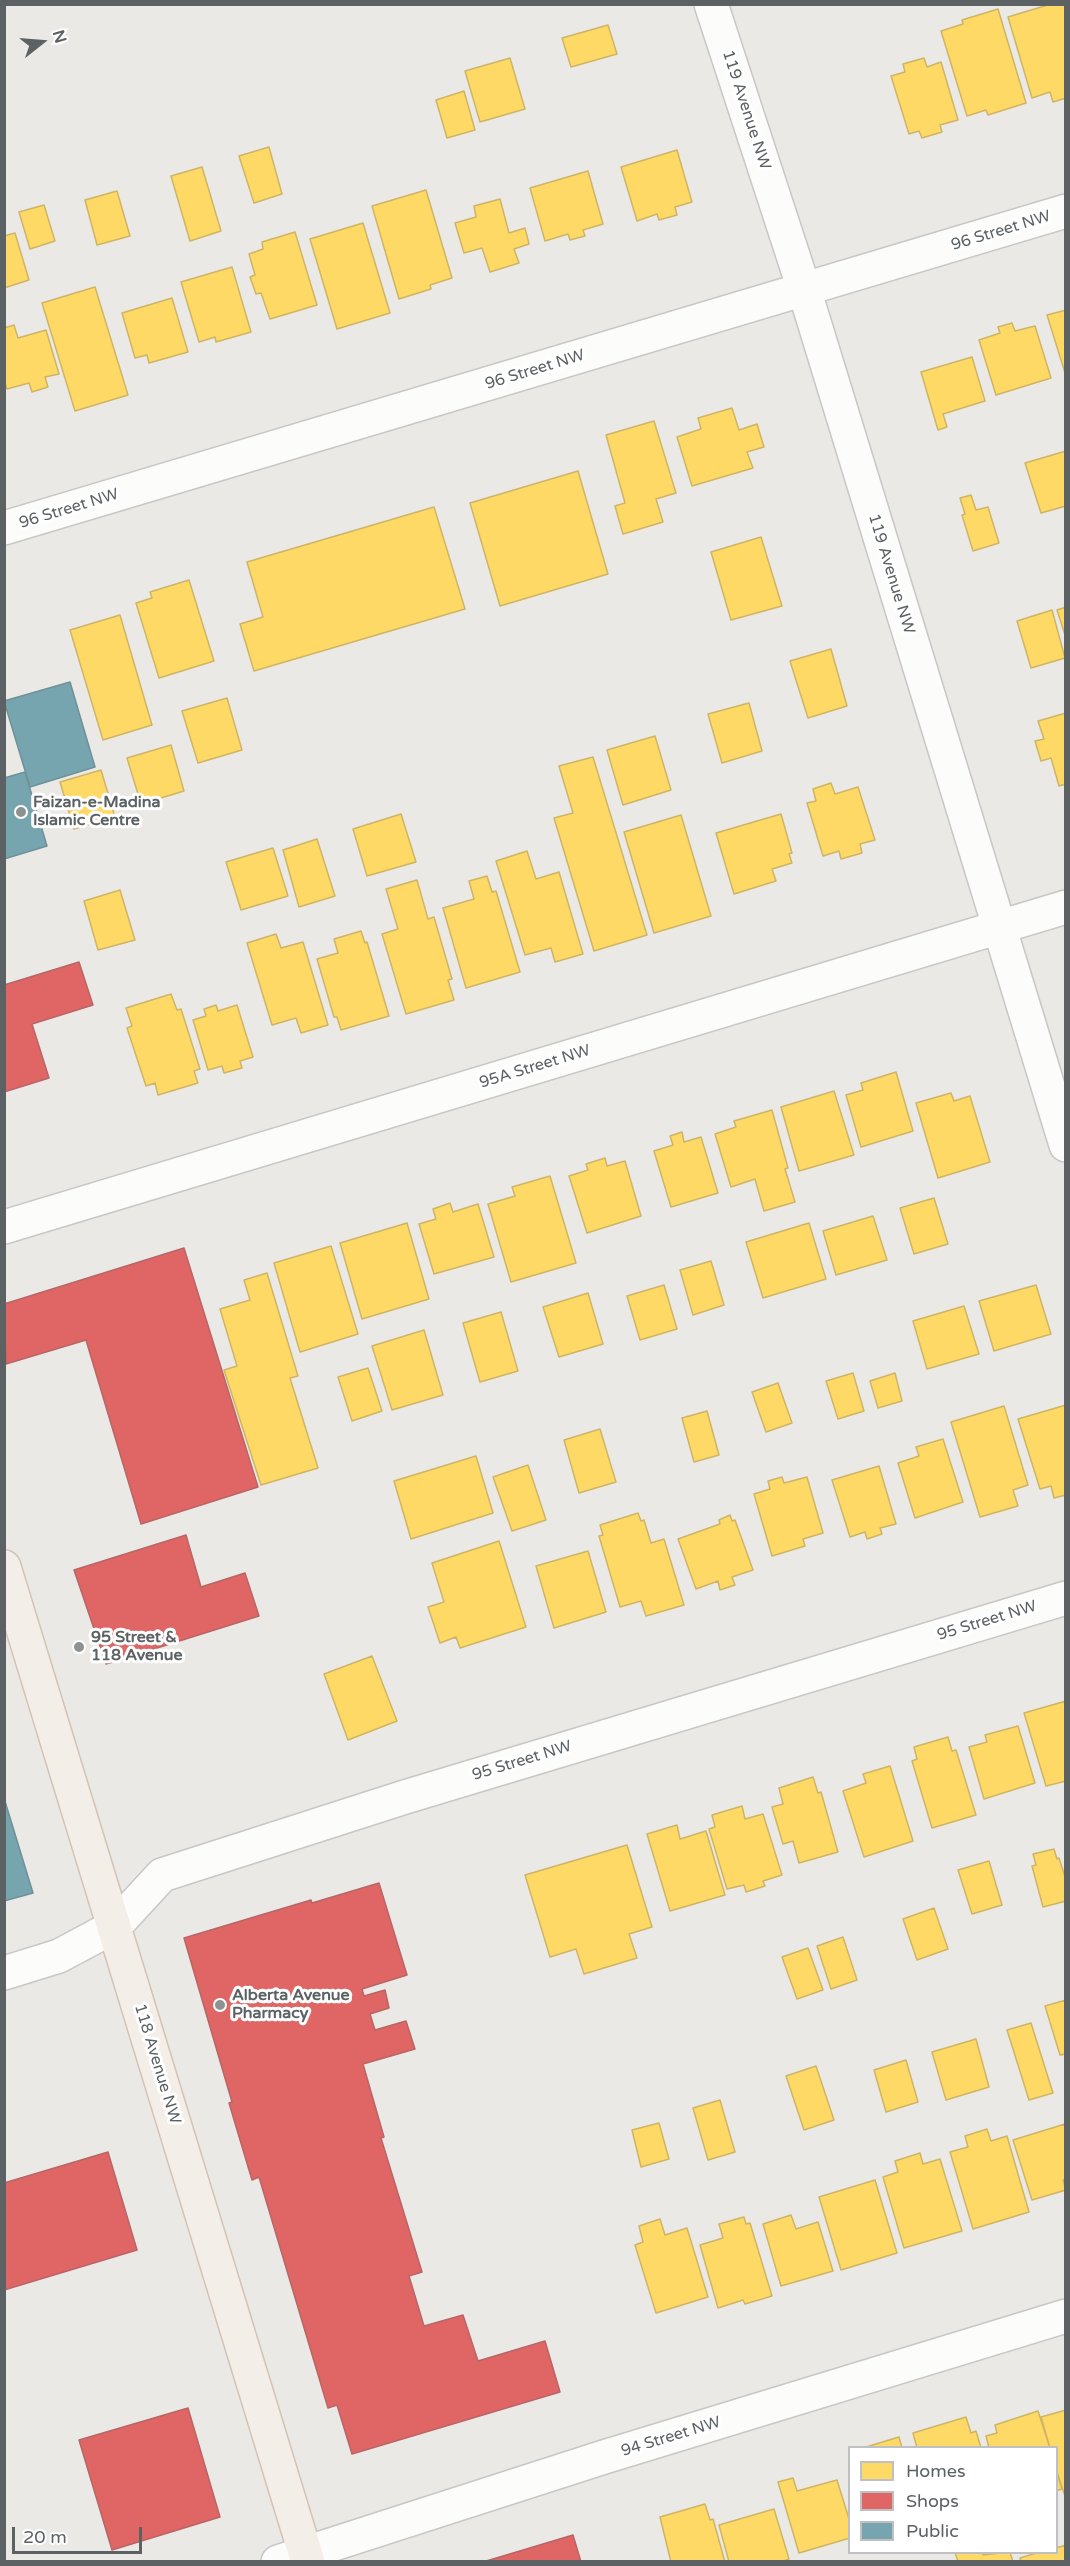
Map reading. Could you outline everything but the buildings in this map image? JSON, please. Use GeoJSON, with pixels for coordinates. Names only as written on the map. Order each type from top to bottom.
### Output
{"type":"FeatureCollection","features":[{"type":"Feature","properties":{"kind":"main road","name":"118 Avenue NW"},"geometry":{"type":"LineString","coordinates":[[4,1568],[115,1926],[297,2559]]}},
{"type":"Feature","properties":{"kind":"street","name":"119 Avenue NW"},"geometry":{"type":"LineString","coordinates":[[711,4],[816,286],[998,928],[1065,1145]]}},
{"type":"Feature","properties":{"kind":"street","name":"96 Street NW"},"geometry":{"type":"LineString","coordinates":[[4,528],[1065,211]]}},
{"type":"Feature","properties":{"kind":"street","name":"95A Street NW"},"geometry":{"type":"LineString","coordinates":[[4,1227],[1065,908]]}},
{"type":"Feature","properties":{"kind":"street","name":"95 Street NW"},"geometry":{"type":"LineString","coordinates":[[4,1973],[59,1956],[115,1926],[162,1875],[405,1797],[1065,1598]]}},
{"type":"Feature","properties":{"kind":"street","name":"94 Street NW"},"geometry":{"type":"LineString","coordinates":[[297,2559],[604,2457],[1065,2316]]}},
{"type":"Feature","properties":{"kind":"place","name":"Faizan-e-Madina Islamic Centre"},"geometry":{"type":"Point","coordinates":[21,812]}},
{"type":"Feature","properties":{"kind":"place","name":"95 Street & 118 Avenue"},"geometry":{"type":"Point","coordinates":[79,1647]}},
{"type":"Feature","properties":{"kind":"place","name":"Alberta Avenue Pharmacy"},"geometry":{"type":"Point","coordinates":[220,2005]}}]}
